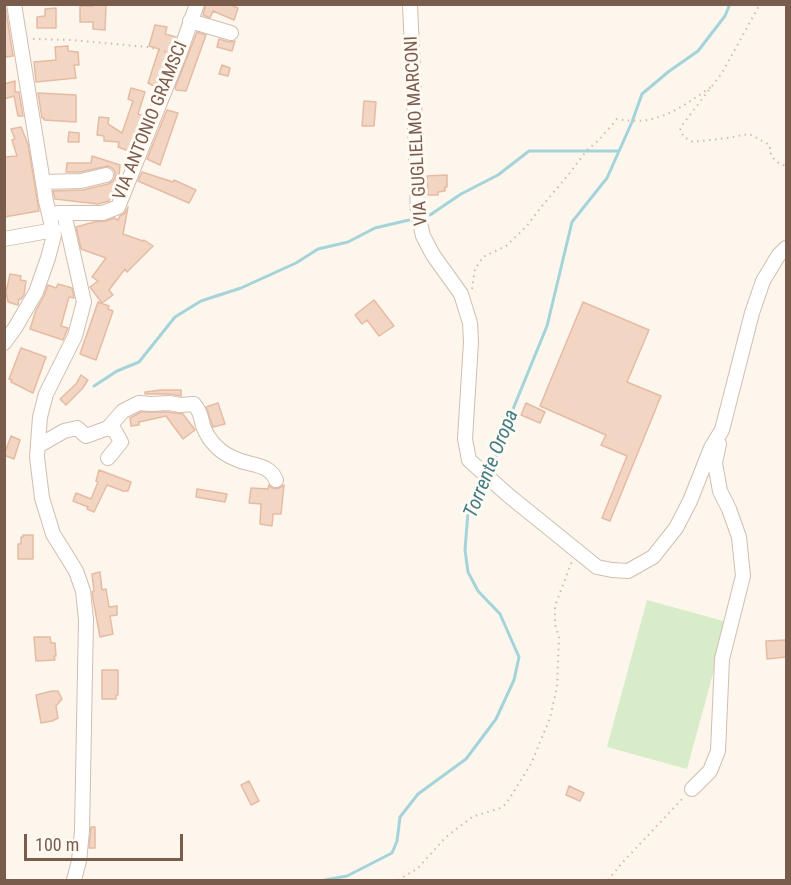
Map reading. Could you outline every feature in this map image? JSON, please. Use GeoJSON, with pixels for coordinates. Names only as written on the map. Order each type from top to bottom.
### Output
{"type":"FeatureCollection","features":[{"type":"Feature","properties":{"kind":"street"},"geometry":{"type":"LineString","coordinates":[[5,336],[15,327],[36,292],[54,235],[14,4]]}},
{"type":"Feature","properties":{"kind":"street","name":"VIA ANTONIO GRAMSCI"},"geometry":{"type":"LineString","coordinates":[[50,213],[103,213],[118,207],[197,4]]}},
{"type":"Feature","properties":{"kind":"street","name":"VIA GUGLIELMO MARCONI"},"geometry":{"type":"LineString","coordinates":[[410,4],[418,214],[423,236],[433,255],[461,294],[470,323],[471,342],[465,439],[469,460],[576,550]]}},
{"type":"Feature","properties":{"kind":"street"},"geometry":{"type":"LineString","coordinates":[[190,21],[231,33]]}},
{"type":"Feature","properties":{"kind":"street"},"geometry":{"type":"LineString","coordinates":[[43,182],[81,181],[106,175]]}},
{"type":"Feature","properties":{"kind":"street"},"geometry":{"type":"LineString","coordinates":[[64,213],[84,302],[75,336],[46,394],[40,417],[37,457],[42,498],[53,534],[76,571],[83,591],[86,620],[82,831],[80,861],[74,880]]}},
{"type":"Feature","properties":{"kind":"street"},"geometry":{"type":"LineString","coordinates":[[4,239],[54,230]]}},
{"type":"Feature","properties":{"kind":"street"},"geometry":{"type":"LineString","coordinates":[[693,789],[710,771],[718,751],[722,659],[743,576],[739,537],[720,491],[715,463],[752,313],[763,281],[778,256],[786,248]]}},
{"type":"Feature","properties":{"kind":"street"},"geometry":{"type":"LineString","coordinates":[[38,446],[70,429],[77,428],[86,436],[108,428],[123,411],[139,403],[194,404],[199,410],[210,442],[236,459],[269,470],[274,474],[276,480]]}},
{"type":"Feature","properties":{"kind":"street"},"geometry":{"type":"LineString","coordinates":[[108,428],[115,431],[121,442],[108,458]]}},
{"type":"Feature","properties":{"kind":"street"},"geometry":{"type":"LineString","coordinates":[[576,550],[597,567],[612,570],[628,571],[653,557],[676,528],[690,501],[711,447],[722,430]]}},
{"type":"Feature","properties":{"kind":"path"},"geometry":{"type":"LineString","coordinates":[[760,4],[722,73],[680,130],[684,137],[693,142],[749,134],[770,145],[770,152],[776,162],[786,166]]}},
{"type":"Feature","properties":{"kind":"path"},"geometry":{"type":"LineString","coordinates":[[19,39],[71,40],[137,46],[178,55]]}},
{"type":"Feature","properties":{"kind":"path"},"geometry":{"type":"LineString","coordinates":[[471,292],[475,268],[483,257],[506,246],[526,227],[586,150],[599,140],[617,119],[632,122],[663,116],[711,87]]}},
{"type":"Feature","properties":{"kind":"path"},"geometry":{"type":"LineString","coordinates":[[398,880],[417,869],[446,837],[472,817],[506,804],[531,764],[550,718],[557,687],[559,638],[555,624],[555,606],[576,550]]}},
{"type":"Feature","properties":{"kind":"path"},"geometry":{"type":"LineString","coordinates":[[608,880],[693,789]]}},
{"type":"Feature","properties":{"kind":"green space"},"geometry":{"type":"Polygon","coordinates":[[[647,600],[727,622],[687,769],[607,747],[647,600]]]}},
{"type":"Feature","properties":{"kind":"building"},"geometry":{"type":"Polygon","coordinates":[[[4,4],[13,56],[6,57],[4,48],[4,4]]]}},
{"type":"Feature","properties":{"kind":"building"},"geometry":{"type":"Polygon","coordinates":[[[94,4],[106,4],[105,30],[93,29],[93,22],[80,22],[80,6],[93,6],[94,4]]]}},
{"type":"Feature","properties":{"kind":"building"},"geometry":{"type":"Polygon","coordinates":[[[206,4],[228,4],[238,8],[234,20],[213,11],[210,18],[203,15],[206,4]]]}},
{"type":"Feature","properties":{"kind":"building"},"geometry":{"type":"Polygon","coordinates":[[[56,8],[56,28],[37,28],[37,17],[45,16],[45,9],[56,8]]]}},
{"type":"Feature","properties":{"kind":"building"},"geometry":{"type":"Polygon","coordinates":[[[155,25],[167,27],[165,34],[176,37],[156,87],[148,83],[159,49],[149,46],[155,25]]]}},
{"type":"Feature","properties":{"kind":"building"},"geometry":{"type":"Polygon","coordinates":[[[197,32],[206,35],[186,91],[176,90],[175,88],[197,32]]]}},
{"type":"Feature","properties":{"kind":"building"},"geometry":{"type":"Polygon","coordinates":[[[219,39],[235,41],[232,51],[217,47],[219,39]]]}},
{"type":"Feature","properties":{"kind":"building"},"geometry":{"type":"Polygon","coordinates":[[[68,46],[68,51],[78,52],[79,65],[74,65],[76,78],[36,82],[34,62],[56,60],[55,47],[68,46]]]}},
{"type":"Feature","properties":{"kind":"building"},"geometry":{"type":"Polygon","coordinates":[[[222,65],[230,68],[228,76],[219,74],[222,65]]]}},
{"type":"Feature","properties":{"kind":"building"},"geometry":{"type":"Polygon","coordinates":[[[15,81],[15,92],[19,92],[23,116],[18,116],[14,96],[4,99],[4,84],[15,81]]]}},
{"type":"Feature","properties":{"kind":"building"},"geometry":{"type":"Polygon","coordinates":[[[131,88],[145,92],[138,114],[143,116],[129,151],[118,147],[119,142],[104,141],[104,136],[97,135],[99,117],[109,118],[108,124],[122,133],[133,101],[128,99],[131,88]]]}},
{"type":"Feature","properties":{"kind":"building"},"geometry":{"type":"Polygon","coordinates":[[[38,93],[76,95],[76,122],[44,120],[38,93]]]}},
{"type":"Feature","properties":{"kind":"building"},"geometry":{"type":"Polygon","coordinates":[[[364,101],[376,102],[374,126],[362,126],[364,101]]]}},
{"type":"Feature","properties":{"kind":"building"},"geometry":{"type":"Polygon","coordinates":[[[167,110],[178,113],[160,165],[147,159],[167,110]]]}},
{"type":"Feature","properties":{"kind":"building"},"geometry":{"type":"Polygon","coordinates":[[[21,127],[28,144],[39,211],[4,217],[4,157],[17,156],[11,129],[21,127]]]}},
{"type":"Feature","properties":{"kind":"building"},"geometry":{"type":"Polygon","coordinates":[[[69,132],[79,133],[79,142],[68,142],[69,132]]]}},
{"type":"Feature","properties":{"kind":"building"},"geometry":{"type":"Polygon","coordinates":[[[92,156],[120,165],[119,176],[109,201],[98,204],[55,199],[53,191],[83,190],[113,181],[115,172],[108,166],[80,172],[66,172],[67,163],[91,163],[92,156]]]}},
{"type":"Feature","properties":{"kind":"building"},"geometry":{"type":"Polygon","coordinates":[[[142,172],[173,182],[174,180],[196,190],[189,203],[138,181],[142,172]]]}},
{"type":"Feature","properties":{"kind":"building"},"geometry":{"type":"Polygon","coordinates":[[[447,175],[445,191],[438,192],[438,195],[428,195],[427,176],[447,175]]]}},
{"type":"Feature","properties":{"kind":"building"},"geometry":{"type":"Polygon","coordinates":[[[128,207],[123,234],[144,240],[153,246],[127,272],[125,269],[109,290],[113,295],[102,303],[90,287],[98,281],[92,277],[106,258],[81,249],[76,227],[114,218],[118,220],[128,207]]]}},
{"type":"Feature","properties":{"kind":"building"},"geometry":{"type":"Polygon","coordinates":[[[10,274],[21,276],[20,280],[26,281],[24,295],[19,299],[18,305],[8,302],[6,292],[10,274]]]}},
{"type":"Feature","properties":{"kind":"building"},"geometry":{"type":"Polygon","coordinates":[[[58,284],[72,288],[74,298],[69,297],[61,326],[68,328],[63,340],[30,329],[48,285],[56,288],[58,284]]]}},
{"type":"Feature","properties":{"kind":"building"},"geometry":{"type":"Polygon","coordinates":[[[374,300],[394,326],[379,336],[367,320],[362,324],[355,315],[374,300]]]}},
{"type":"Feature","properties":{"kind":"building"},"geometry":{"type":"Polygon","coordinates":[[[98,302],[109,306],[108,309],[113,311],[96,360],[80,354],[98,302]]]}},
{"type":"Feature","properties":{"kind":"building"},"geometry":{"type":"Polygon","coordinates":[[[583,302],[649,330],[627,382],[661,396],[610,521],[602,518],[627,456],[601,445],[606,435],[540,406],[583,302]]]}},
{"type":"Feature","properties":{"kind":"building"},"geometry":{"type":"Polygon","coordinates":[[[21,348],[46,357],[33,393],[9,379],[21,348]]]}},
{"type":"Feature","properties":{"kind":"building"},"geometry":{"type":"Polygon","coordinates":[[[81,375],[88,380],[66,405],[60,399],[76,384],[81,375]]]}},
{"type":"Feature","properties":{"kind":"building"},"geometry":{"type":"Polygon","coordinates":[[[181,390],[181,396],[145,394],[145,392],[181,390]]]}},
{"type":"Feature","properties":{"kind":"building"},"geometry":{"type":"Polygon","coordinates":[[[218,403],[225,424],[213,427],[206,407],[218,403]]]}},
{"type":"Feature","properties":{"kind":"building"},"geometry":{"type":"Polygon","coordinates":[[[526,403],[545,412],[540,423],[521,415],[526,403]]]}},
{"type":"Feature","properties":{"kind":"building"},"geometry":{"type":"Polygon","coordinates":[[[141,412],[183,414],[195,430],[183,439],[166,416],[131,426],[130,418],[141,412]]]}},
{"type":"Feature","properties":{"kind":"building"},"geometry":{"type":"Polygon","coordinates":[[[11,436],[20,440],[14,459],[4,455],[11,436]]]}},
{"type":"Feature","properties":{"kind":"building"},"geometry":{"type":"Polygon","coordinates":[[[99,470],[131,482],[128,491],[107,485],[94,512],[73,501],[76,493],[91,499],[98,482],[96,481],[99,470]]]}},
{"type":"Feature","properties":{"kind":"building"},"geometry":{"type":"Polygon","coordinates":[[[269,485],[277,489],[284,485],[281,514],[273,514],[272,526],[260,524],[261,504],[249,503],[251,488],[268,489],[269,485]]]}},
{"type":"Feature","properties":{"kind":"building"},"geometry":{"type":"Polygon","coordinates":[[[197,489],[227,494],[225,502],[196,497],[197,489]]]}},
{"type":"Feature","properties":{"kind":"building"},"geometry":{"type":"Polygon","coordinates":[[[23,535],[33,535],[33,559],[18,559],[18,544],[21,544],[23,535]]]}},
{"type":"Feature","properties":{"kind":"building"},"geometry":{"type":"Polygon","coordinates":[[[100,572],[102,590],[106,589],[109,607],[117,606],[117,615],[110,616],[113,634],[100,637],[92,592],[94,591],[92,574],[100,572]]]}},
{"type":"Feature","properties":{"kind":"building"},"geometry":{"type":"Polygon","coordinates":[[[34,637],[50,637],[51,643],[55,643],[55,660],[36,661],[34,637]]]}},
{"type":"Feature","properties":{"kind":"building"},"geometry":{"type":"Polygon","coordinates":[[[786,640],[786,657],[767,659],[766,641],[786,640]]]}},
{"type":"Feature","properties":{"kind":"building"},"geometry":{"type":"Polygon","coordinates":[[[102,670],[118,670],[116,699],[102,699],[102,670]]]}},
{"type":"Feature","properties":{"kind":"building"},"geometry":{"type":"Polygon","coordinates":[[[58,691],[62,699],[56,706],[58,718],[41,723],[36,695],[58,691]]]}},
{"type":"Feature","properties":{"kind":"building"},"geometry":{"type":"Polygon","coordinates":[[[249,781],[259,801],[251,805],[241,785],[249,781]]]}},
{"type":"Feature","properties":{"kind":"building"},"geometry":{"type":"Polygon","coordinates":[[[569,786],[584,793],[580,801],[566,795],[569,786]]]}},
{"type":"Feature","properties":{"kind":"building"},"geometry":{"type":"Polygon","coordinates":[[[91,827],[95,827],[95,848],[89,848],[91,827]]]}},
{"type":"Feature","properties":{"kind":"waterway","name":"Torrente Oropa"},"geometry":{"type":"LineString","coordinates":[[488,472],[547,326],[572,222],[607,178],[642,94],[698,51],[725,16],[730,4]]}},
{"type":"Feature","properties":{"kind":"waterway"},"geometry":{"type":"LineString","coordinates":[[430,215],[461,194],[498,175],[529,151],[619,151]]}},
{"type":"Feature","properties":{"kind":"waterway"},"geometry":{"type":"LineString","coordinates":[[94,386],[117,371],[139,362],[175,317],[201,301],[241,288],[296,263],[318,249],[348,242],[375,228],[409,220]]}},
{"type":"Feature","properties":{"kind":"waterway","name":"Torrente Oropa"},"geometry":{"type":"LineString","coordinates":[[325,880],[347,876],[392,853],[397,841],[400,817],[418,794],[466,759],[496,719],[514,680],[519,657],[500,614],[478,591],[468,572],[465,550],[468,512],[485,478]]}}]}
